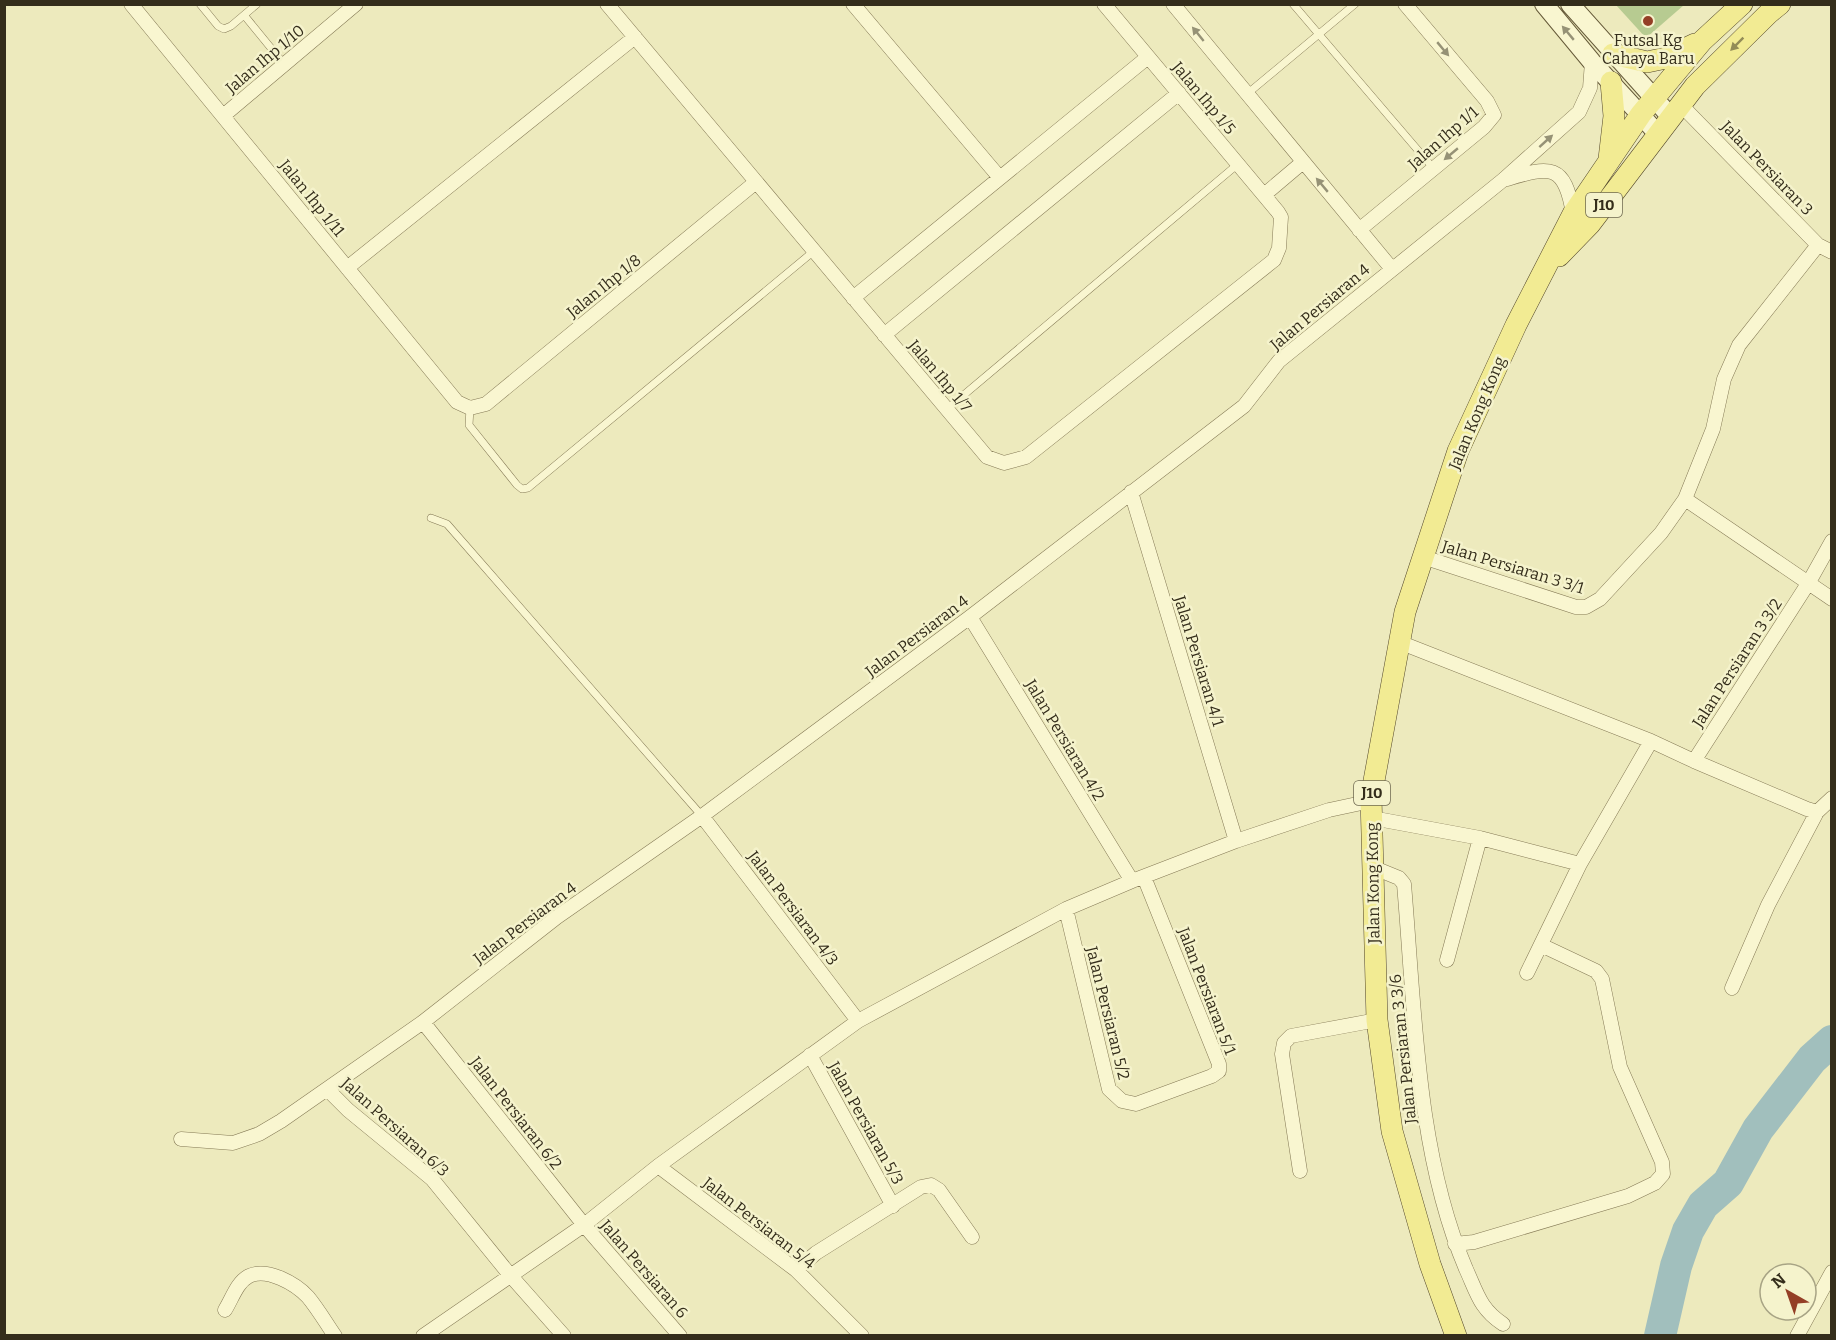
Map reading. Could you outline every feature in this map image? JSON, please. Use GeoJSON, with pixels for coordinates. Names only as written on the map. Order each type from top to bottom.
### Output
{"type":"FeatureCollection","features":[{"type":"Feature","properties":{"kind":"main road","name":"Jalan Kong Kong"},"geometry":{"type":"LineString","coordinates":[[1456,1335],[1430,1264],[1392,1131],[1377,1020],[1371,809],[1405,612],[1458,451],[1516,325],[1573,214],[1647,106],[1702,41],[1742,4]]}},
{"type":"Feature","properties":{"kind":"main road","name":"Jalan Kong Kong"},"geometry":{"type":"LineString","coordinates":[[1544,271],[1590,224],[1695,86],[1768,13],[1780,4]]}},
{"type":"Feature","properties":{"kind":"main road"},"geometry":{"type":"LineString","coordinates":[[1613,54],[1647,62],[1666,58],[1702,41]]}},
{"type":"Feature","properties":{"kind":"main road"},"geometry":{"type":"LineString","coordinates":[[1608,162],[1614,116],[1611,82]]}},
{"type":"Feature","properties":{"kind":"street","name":"Jalan Ihp 1/11"},"geometry":{"type":"LineString","coordinates":[[131,4],[457,402],[470,408]]}},
{"type":"Feature","properties":{"kind":"street","name":"Jalan Ihp 1/10"},"geometry":{"type":"LineString","coordinates":[[223,116],[356,4]]}},
{"type":"Feature","properties":{"kind":"street","name":"Jalan Ihp 1/7"},"geometry":{"type":"LineString","coordinates":[[608,4],[987,457],[1004,462],[1026,457],[1274,260],[1279,248],[1281,217],[1278,212]]}},
{"type":"Feature","properties":{"kind":"street"},"geometry":{"type":"LineString","coordinates":[[853,4],[999,178]]}},
{"type":"Feature","properties":{"kind":"street"},"geometry":{"type":"LineString","coordinates":[[1173,4],[1392,269]]}},
{"type":"Feature","properties":{"kind":"street"},"geometry":{"type":"LineString","coordinates":[[1410,9],[1425,4]]}},
{"type":"Feature","properties":{"kind":"street"},"geometry":{"type":"LineString","coordinates":[[1544,4],[1611,82],[1647,106],[1675,110]]}},
{"type":"Feature","properties":{"kind":"street"},"geometry":{"type":"LineString","coordinates":[[1570,4],[1613,54],[1647,106],[1657,133]]}},
{"type":"Feature","properties":{"kind":"street","name":"Jalan Ihp 1/5"},"geometry":{"type":"LineString","coordinates":[[1106,5],[1278,212]]}},
{"type":"Feature","properties":{"kind":"street","name":"Jalan Ihp 1/1"},"geometry":{"type":"LineString","coordinates":[[1359,230],[1484,127],[1494,115],[1487,101],[1410,9]]}},
{"type":"Feature","properties":{"kind":"street"},"geometry":{"type":"LineString","coordinates":[[347,268],[635,37]]}},
{"type":"Feature","properties":{"kind":"street"},"geometry":{"type":"LineString","coordinates":[[853,298],[1148,57]]}},
{"type":"Feature","properties":{"kind":"street","name":"Jalan Persiaran 4"},"geometry":{"type":"LineString","coordinates":[[181,1139],[233,1143],[259,1134],[281,1121],[423,1022],[557,917],[702,816],[970,617],[1244,406],[1279,361],[1503,180],[1579,112],[1590,88],[1592,62]]}},
{"type":"Feature","properties":{"kind":"street"},"geometry":{"type":"LineString","coordinates":[[884,335],[1179,93]]}},
{"type":"Feature","properties":{"kind":"street","name":"Jalan Persiaran 3"},"geometry":{"type":"LineString","coordinates":[[1675,110],[1818,245],[1832,252]]}},
{"type":"Feature","properties":{"kind":"street"},"geometry":{"type":"LineString","coordinates":[[1264,195],[1303,162]]}},
{"type":"Feature","properties":{"kind":"street"},"geometry":{"type":"LineString","coordinates":[[1503,180],[1545,170],[1558,174],[1567,184],[1573,214]]}},
{"type":"Feature","properties":{"kind":"street","name":"Jalan Ihp 1/8"},"geometry":{"type":"LineString","coordinates":[[470,408],[486,404],[756,182]]}},
{"type":"Feature","properties":{"kind":"street","name":"Jalan Persiaran 3 3/1"},"geometry":{"type":"LineString","coordinates":[[1423,557],[1576,607],[1586,607],[1600,598],[1633,566],[1686,499],[1713,429],[1724,379],[1739,345],[1818,245]]}},
{"type":"Feature","properties":{"kind":"street","name":"Jalan Persiaran 4/1"},"geometry":{"type":"LineString","coordinates":[[1131,492],[1236,841]]}},
{"type":"Feature","properties":{"kind":"street"},"geometry":{"type":"LineString","coordinates":[[1686,499],[1832,599]]}},
{"type":"Feature","properties":{"kind":"street","name":"Jalan Persiaran 3 3/2"},"geometry":{"type":"LineString","coordinates":[[1694,761],[1809,582],[1832,541]]}},
{"type":"Feature","properties":{"kind":"street","name":"Jalan Persiaran 4/2"},"geometry":{"type":"LineString","coordinates":[[970,617],[1138,879]]}},
{"type":"Feature","properties":{"kind":"street"},"geometry":{"type":"LineString","coordinates":[[1399,642],[1651,741],[1817,812]]}},
{"type":"Feature","properties":{"kind":"street"},"geometry":{"type":"LineString","coordinates":[[1527,973],[1580,864],[1651,741]]}},
{"type":"Feature","properties":{"kind":"street"},"geometry":{"type":"LineString","coordinates":[[1732,988],[1768,905],[1817,812],[1832,798]]}},
{"type":"Feature","properties":{"kind":"street"},"geometry":{"type":"LineString","coordinates":[[423,1335],[584,1225],[658,1166],[858,1021],[1066,909],[1138,879],[1236,841],[1329,810],[1371,809],[1580,864]]}},
{"type":"Feature","properties":{"kind":"street","name":"Jalan Persiaran 4/3"},"geometry":{"type":"LineString","coordinates":[[702,816],[858,1021]]}},
{"type":"Feature","properties":{"kind":"street"},"geometry":{"type":"LineString","coordinates":[[1448,960],[1480,838]]}},
{"type":"Feature","properties":{"kind":"street","name":"Jalan Persiaran 3 3/6"},"geometry":{"type":"LineString","coordinates":[[1372,867],[1399,878],[1404,884],[1422,1099],[1431,1149],[1455,1244]]}},
{"type":"Feature","properties":{"kind":"street","name":"Jalan Persiaran 5/1"},"geometry":{"type":"LineString","coordinates":[[1138,879],[1218,1064],[1219,1071],[1212,1076],[1174,1090]]}},
{"type":"Feature","properties":{"kind":"street","name":"Jalan Persiaran 5/2"},"geometry":{"type":"LineString","coordinates":[[1066,909],[1109,1089],[1122,1101],[1136,1104],[1174,1090]]}},
{"type":"Feature","properties":{"kind":"street"},"geometry":{"type":"LineString","coordinates":[[1503,1324],[1484,1309],[1455,1244],[1474,1242],[1628,1196],[1655,1183],[1663,1174],[1662,1162],[1620,1067],[1602,979],[1596,971],[1540,945]]}},
{"type":"Feature","properties":{"kind":"street"},"geometry":{"type":"LineString","coordinates":[[1300,1171],[1282,1054],[1284,1043],[1291,1036],[1377,1020]]}},
{"type":"Feature","properties":{"kind":"street","name":"Jalan Persiaran 6/2"},"geometry":{"type":"LineString","coordinates":[[423,1022],[584,1225]]}},
{"type":"Feature","properties":{"kind":"street","name":"Jalan Persiaran 5/3"},"geometry":{"type":"LineString","coordinates":[[810,1055],[893,1206]]}},
{"type":"Feature","properties":{"kind":"street","name":"Jalan Persiaran 6/3"},"geometry":{"type":"LineString","coordinates":[[327,1089],[348,1110],[432,1179],[510,1275],[564,1335]]}},
{"type":"Feature","properties":{"kind":"street","name":"Jalan Persiaran 5/4"},"geometry":{"type":"LineString","coordinates":[[658,1166],[796,1270],[862,1335]]}},
{"type":"Feature","properties":{"kind":"street"},"geometry":{"type":"LineString","coordinates":[[796,1270],[816,1253],[921,1187],[931,1185],[939,1190],[972,1237]]}},
{"type":"Feature","properties":{"kind":"street","name":"Jalan Persiaran 6"},"geometry":{"type":"LineString","coordinates":[[584,1225],[680,1335]]}},
{"type":"Feature","properties":{"kind":"street"},"geometry":{"type":"LineString","coordinates":[[1797,1335],[1832,1272]]}},
{"type":"Feature","properties":{"kind":"street"},"geometry":{"type":"LineString","coordinates":[[225,1310],[238,1286],[248,1277],[258,1273],[272,1275],[294,1286],[307,1296],[335,1335]]}},
{"type":"Feature","properties":{"kind":"lane"},"geometry":{"type":"LineString","coordinates":[[200,4],[218,26],[224,29],[231,26],[257,4]]}},
{"type":"Feature","properties":{"kind":"lane"},"geometry":{"type":"LineString","coordinates":[[1293,4],[1434,169]]}},
{"type":"Feature","properties":{"kind":"lane"},"geometry":{"type":"LineString","coordinates":[[1247,94],[1355,4]]}},
{"type":"Feature","properties":{"kind":"lane"},"geometry":{"type":"LineString","coordinates":[[244,15],[284,64]]}},
{"type":"Feature","properties":{"kind":"lane"},"geometry":{"type":"LineString","coordinates":[[947,409],[1238,165]]}},
{"type":"Feature","properties":{"kind":"lane"},"geometry":{"type":"LineString","coordinates":[[470,408],[469,424],[517,484],[522,489],[528,488],[814,251]]}},
{"type":"Feature","properties":{"kind":"lane"},"geometry":{"type":"LineString","coordinates":[[431,518],[447,524],[702,816]]}},
{"type":"Feature","properties":{"kind":"green space","name":"Futsal Kg Cahaya Baru"},"geometry":{"type":"Polygon","coordinates":[[[1616,5],[1684,5],[1646,38],[1616,5]]]}},
{"type":"Feature","properties":{"kind":"waterway"},"geometry":{"type":"LineString","coordinates":[[1660,1336],[1676,1266],[1688,1231],[1703,1205],[1728,1183],[1758,1129],[1812,1059],[1832,1041]]}},
{"type":"Feature","properties":{"kind":"place","name":"Futsal Kg Cahaya Baru"},"geometry":{"type":"Point","coordinates":[1648,21]}}]}
